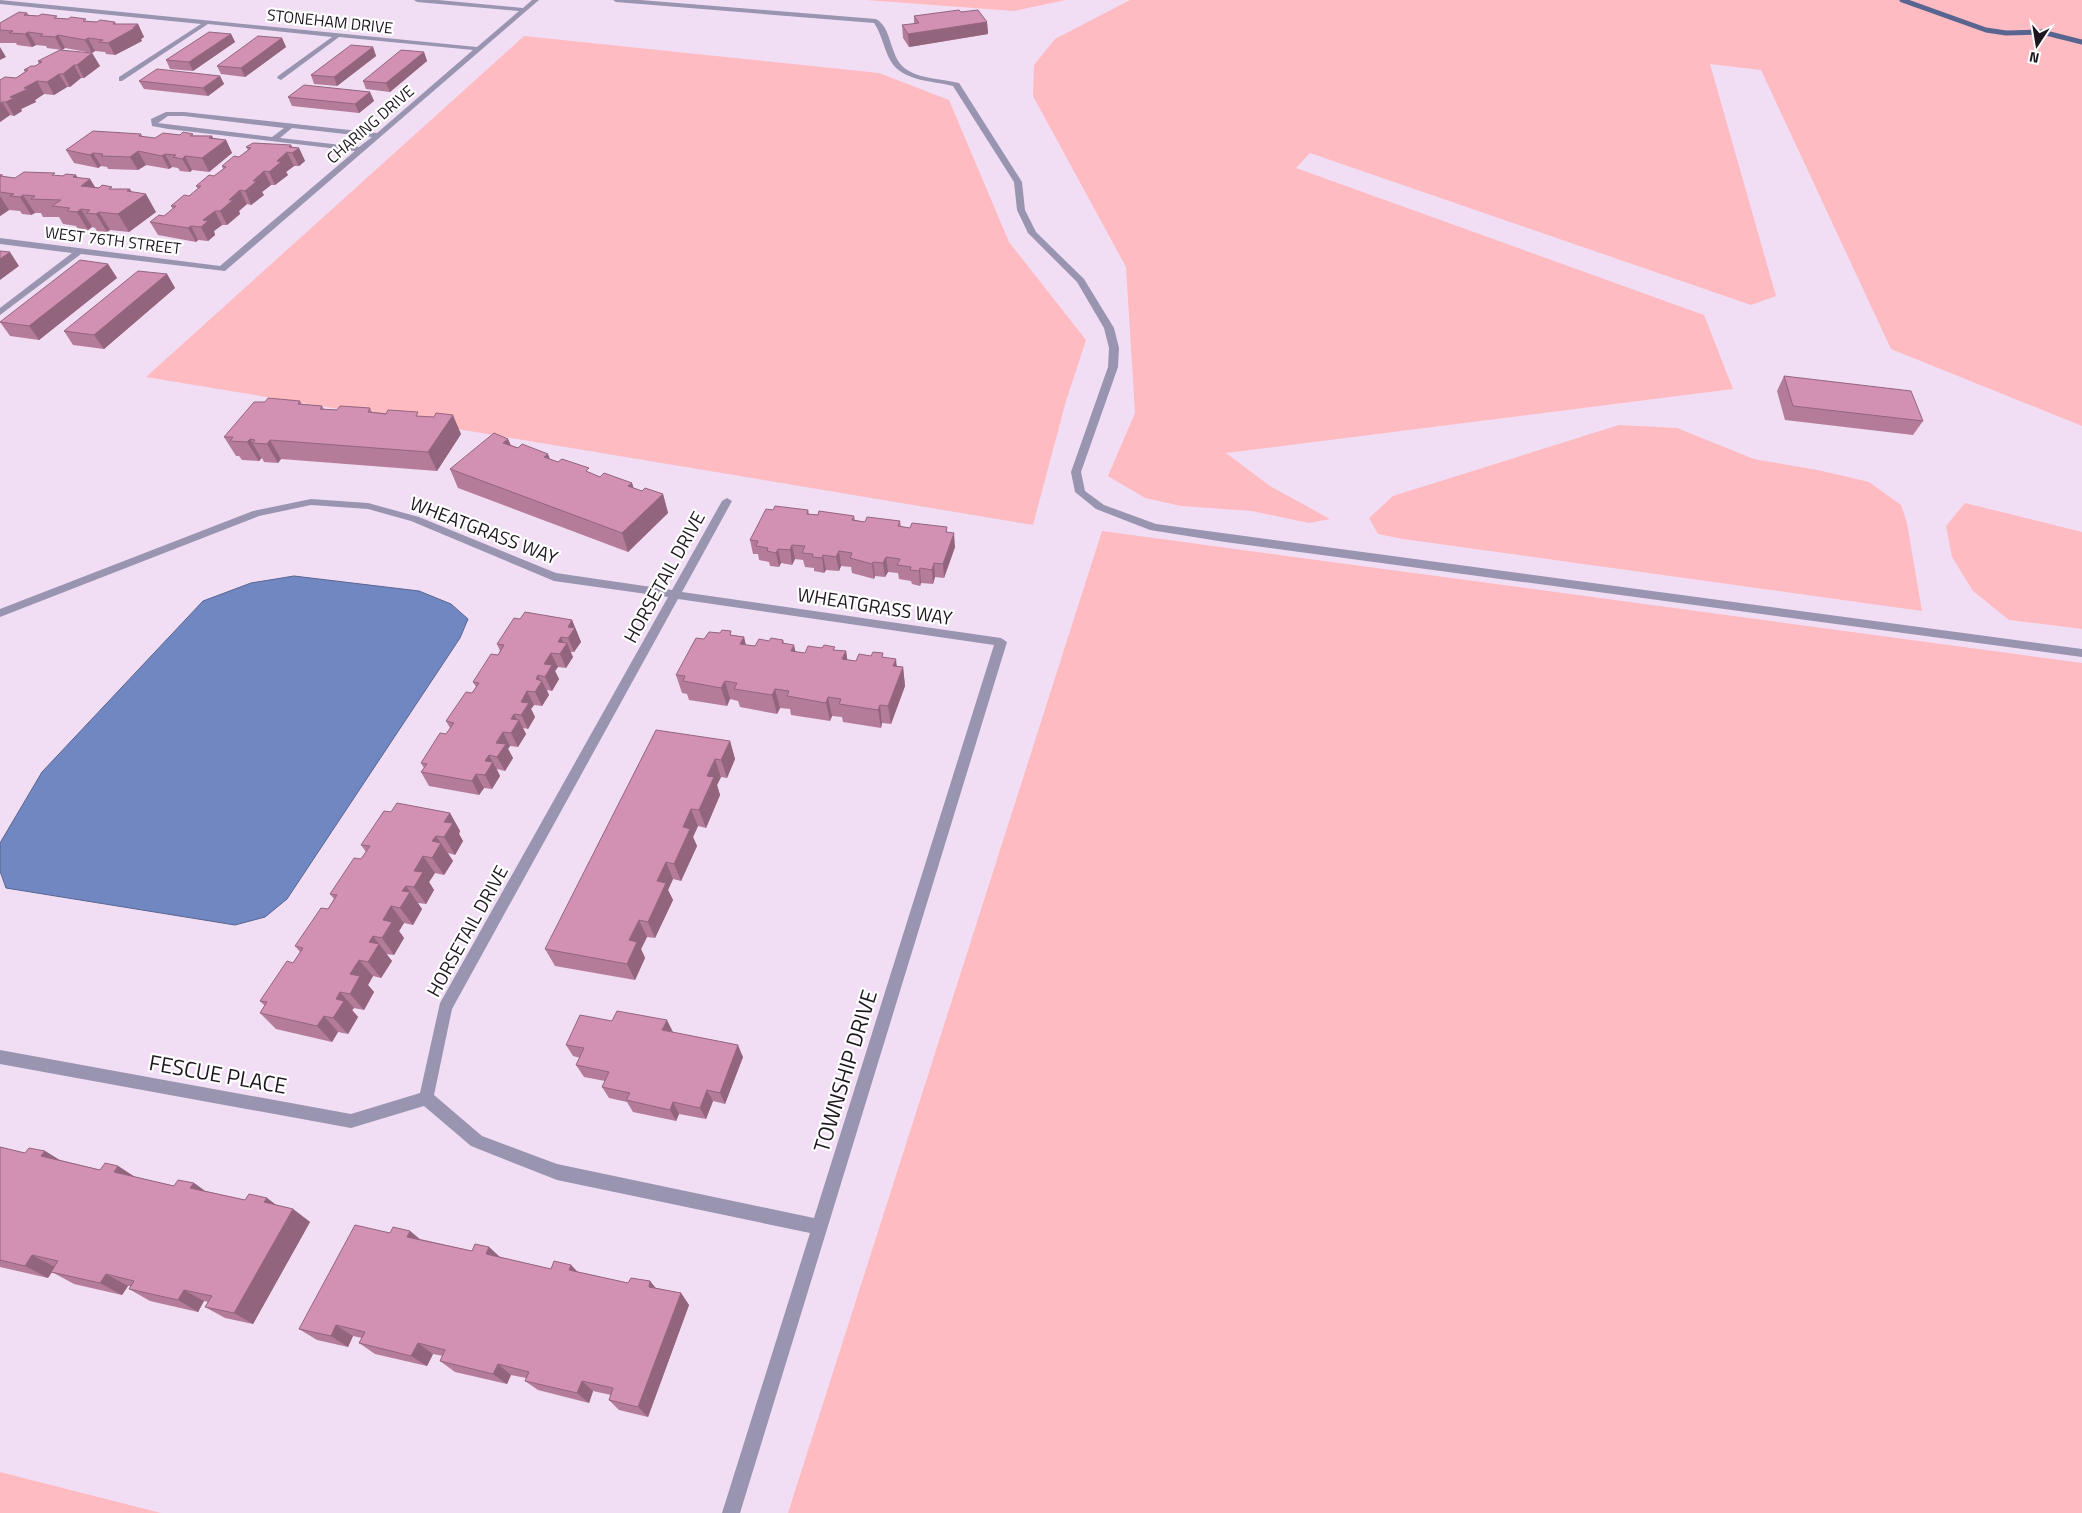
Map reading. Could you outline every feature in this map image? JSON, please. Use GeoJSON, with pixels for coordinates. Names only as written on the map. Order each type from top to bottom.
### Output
{"type":"FeatureCollection","features":[{"type":"Feature","properties":{"kind":"street"},"geometry":{"type":"LineString","coordinates":[[417,0],[524,10]]}},
{"type":"Feature","properties":{"kind":"street","name":"CHARING DRIVE"},"geometry":{"type":"LineString","coordinates":[[222,269],[536,0]]}},
{"type":"Feature","properties":{"kind":"street"},"geometry":{"type":"LineString","coordinates":[[616,0],[876,21],[882,28],[893,60],[901,69],[912,76],[945,81],[956,86],[1018,182],[1021,210],[1032,234],[1081,281],[1109,328],[1114,348],[1113,367],[1076,472],[1080,492],[1100,507],[1154,527],[1225,538],[2082,653]]}},
{"type":"Feature","properties":{"kind":"street","name":"STONEHAM DRIVE"},"geometry":{"type":"LineString","coordinates":[[0,2],[478,49]]}},
{"type":"Feature","properties":{"kind":"street"},"geometry":{"type":"LineString","coordinates":[[122,79],[206,23]]}},
{"type":"Feature","properties":{"kind":"street"},"geometry":{"type":"LineString","coordinates":[[281,78],[337,36]]}},
{"type":"Feature","properties":{"kind":"street"},"geometry":{"type":"LineString","coordinates":[[362,150],[161,126],[155,124],[154,121],[166,114],[184,114],[378,135]]}},
{"type":"Feature","properties":{"kind":"street"},"geometry":{"type":"LineString","coordinates":[[273,140],[290,126]]}},
{"type":"Feature","properties":{"kind":"street","name":"WEST 76TH STREET"},"geometry":{"type":"LineString","coordinates":[[0,241],[222,269]]}},
{"type":"Feature","properties":{"kind":"street"},"geometry":{"type":"LineString","coordinates":[[0,312],[79,251]]}},
{"type":"Feature","properties":{"kind":"street","name":"HORSETAIL DRIVE"},"geometry":{"type":"LineString","coordinates":[[426,1098],[445,1008],[727,501]]}},
{"type":"Feature","properties":{"kind":"street","name":"WHEATGRASS WAY"},"geometry":{"type":"LineString","coordinates":[[0,613],[257,513],[311,502],[368,506],[415,519],[554,577],[1001,642]]}},
{"type":"Feature","properties":{"kind":"street","name":"TOWNSHIP DRIVE"},"geometry":{"type":"LineString","coordinates":[[731,1513],[1001,642]]}},
{"type":"Feature","properties":{"kind":"street","name":"FESCUE PLACE"},"geometry":{"type":"LineString","coordinates":[[0,1056],[351,1121],[426,1098]]}},
{"type":"Feature","properties":{"kind":"street"},"geometry":{"type":"LineString","coordinates":[[426,1098],[477,1142],[557,1172],[819,1227]]}},
{"type":"Feature","properties":{"kind":"shaded area"},"geometry":{"type":"Polygon","coordinates":[[[866,0],[1066,0],[1014,11],[866,0]]]}},
{"type":"Feature","properties":{"kind":"shaded area"},"geometry":{"type":"Polygon","coordinates":[[[1130,0],[2082,0],[2082,426],[1891,349],[1761,70],[1710,64],[1776,296],[1751,305],[1310,153],[1296,168],[1704,315],[1733,389],[1226,453],[1270,486],[1330,519],[1309,523],[1252,511],[1181,506],[1145,498],[1108,476],[1135,413],[1126,267],[1033,96],[1034,65],[1055,39],[1130,0]]]}},
{"type":"Feature","properties":{"kind":"shaded area"},"geometry":{"type":"Polygon","coordinates":[[[524,36],[879,73],[949,100],[1009,242],[1086,340],[1066,401],[1033,525],[146,377],[524,36]]]}},
{"type":"Feature","properties":{"kind":"shaded area"},"geometry":{"type":"Polygon","coordinates":[[[1619,425],[1677,428],[1754,459],[1818,470],[1869,482],[1901,505],[1907,523],[1922,611],[1403,539],[1378,534],[1369,518],[1393,496],[1619,425]]]}},
{"type":"Feature","properties":{"kind":"shaded area"},"geometry":{"type":"Polygon","coordinates":[[[1965,503],[2082,532],[2082,629],[2009,620],[1973,591],[1952,557],[1946,526],[1965,503]]]}},
{"type":"Feature","properties":{"kind":"shaded area"},"geometry":{"type":"Polygon","coordinates":[[[1102,531],[2082,663],[2082,1513],[788,1513],[1102,531]]]}},
{"type":"Feature","properties":{"kind":"shaded area"},"geometry":{"type":"Polygon","coordinates":[[[0,1472],[161,1513],[0,1513],[0,1472]]]}},
{"type":"Feature","properties":{"kind":"water"},"geometry":{"type":"Polygon","coordinates":[[[294,576],[419,591],[451,604],[468,619],[460,638],[287,899],[265,917],[235,925],[6,888],[0,871],[0,843],[42,772],[203,601],[251,583],[294,576]]]}},
{"type":"Feature","properties":{"kind":"building"},"geometry":{"type":"Polygon","coordinates":[[[959,10],[961,12],[978,10],[987,22],[908,34],[902,25],[919,23],[914,16],[959,10]]]}},
{"type":"Feature","properties":{"kind":"building"},"geometry":{"type":"Polygon","coordinates":[[[19,12],[27,13],[24,15],[38,16],[42,14],[57,16],[54,18],[68,19],[71,17],[86,19],[83,21],[97,22],[100,20],[115,22],[113,24],[138,24],[133,28],[135,28],[108,43],[99,42],[103,40],[88,38],[85,40],[58,35],[55,37],[40,36],[43,34],[28,32],[25,34],[9,33],[13,31],[0,30],[0,23],[19,12]]]}},
{"type":"Feature","properties":{"kind":"building"},"geometry":{"type":"Polygon","coordinates":[[[209,32],[231,34],[189,62],[166,60],[209,32]]]}},
{"type":"Feature","properties":{"kind":"building"},"geometry":{"type":"Polygon","coordinates":[[[258,36],[282,38],[241,68],[217,66],[258,36]]]}},
{"type":"Feature","properties":{"kind":"building"},"geometry":{"type":"Polygon","coordinates":[[[351,45],[373,47],[334,77],[311,75],[351,45]]]}},
{"type":"Feature","properties":{"kind":"building"},"geometry":{"type":"Polygon","coordinates":[[[60,50],[92,53],[63,74],[59,74],[47,82],[37,81],[24,88],[28,89],[10,97],[14,98],[0,103],[0,80],[5,77],[16,78],[28,70],[24,70],[42,62],[38,61],[60,50]]]}},
{"type":"Feature","properties":{"kind":"building"},"geometry":{"type":"Polygon","coordinates":[[[401,50],[424,52],[386,83],[363,81],[401,50]]]}},
{"type":"Feature","properties":{"kind":"building"},"geometry":{"type":"Polygon","coordinates":[[[157,69],[220,76],[203,88],[139,81],[157,69]]]}},
{"type":"Feature","properties":{"kind":"building"},"geometry":{"type":"Polygon","coordinates":[[[304,85],[370,92],[355,104],[288,97],[304,85]]]}},
{"type":"Feature","properties":{"kind":"building"},"geometry":{"type":"Polygon","coordinates":[[[93,131],[141,134],[139,136],[155,138],[163,133],[180,135],[183,132],[193,134],[190,136],[212,136],[209,138],[226,140],[202,158],[185,156],[182,159],[173,157],[176,155],[165,154],[162,156],[138,151],[130,157],[101,156],[103,154],[93,153],[90,155],[66,150],[93,131]]]}},
{"type":"Feature","properties":{"kind":"building"},"geometry":{"type":"Polygon","coordinates":[[[253,143],[291,145],[289,147],[299,148],[292,153],[287,152],[277,161],[281,162],[269,172],[264,171],[253,181],[257,181],[245,191],[240,190],[229,200],[233,200],[220,211],[215,211],[203,220],[208,221],[201,227],[191,226],[188,228],[150,222],[159,215],[164,216],[176,206],[171,206],[184,195],[189,196],[201,186],[196,186],[209,175],[214,176],[226,167],[222,166],[234,156],[239,157],[251,148],[246,147],[253,143]]]}},
{"type":"Feature","properties":{"kind":"building"},"geometry":{"type":"Polygon","coordinates":[[[24,172],[55,173],[52,175],[63,176],[66,174],[76,175],[73,177],[90,179],[81,186],[99,188],[102,185],[112,187],[109,189],[130,189],[127,191],[146,194],[118,214],[99,212],[96,214],[86,213],[90,210],[67,211],[70,208],[52,206],[61,200],[31,199],[35,196],[10,196],[14,194],[0,192],[0,176],[15,178],[24,172]]]}},
{"type":"Feature","properties":{"kind":"building"},"geometry":{"type":"Polygon","coordinates":[[[0,251],[10,252],[0,259],[0,251]]]}},
{"type":"Feature","properties":{"kind":"building"},"geometry":{"type":"Polygon","coordinates":[[[80,260],[108,264],[29,326],[0,322],[80,260]]]}},
{"type":"Feature","properties":{"kind":"building"},"geometry":{"type":"Polygon","coordinates":[[[138,271],[167,274],[94,335],[64,331],[138,271]]]}},
{"type":"Feature","properties":{"kind":"building"},"geometry":{"type":"Polygon","coordinates":[[[1784,376],[1911,391],[1923,421],[1793,406],[1784,376]]]}},
{"type":"Feature","properties":{"kind":"building"},"geometry":{"type":"Polygon","coordinates":[[[268,398],[300,401],[298,404],[322,406],[320,409],[337,410],[340,406],[370,408],[368,412],[386,414],[388,410],[418,412],[416,416],[434,417],[436,413],[453,415],[428,452],[270,440],[267,444],[253,443],[255,440],[250,439],[247,442],[230,441],[233,437],[224,437],[254,402],[265,402],[268,398]]]}},
{"type":"Feature","properties":{"kind":"building"},"geometry":{"type":"Polygon","coordinates":[[[494,433],[508,439],[503,443],[518,448],[522,444],[548,454],[544,457],[558,462],[562,459],[589,468],[586,471],[600,477],[604,473],[632,483],[628,486],[642,491],[645,488],[663,494],[622,533],[450,469],[494,433]]]}},
{"type":"Feature","properties":{"kind":"building"},"geometry":{"type":"Polygon","coordinates":[[[775,506],[808,510],[807,514],[818,515],[819,511],[854,516],[852,520],[865,522],[867,517],[900,521],[898,526],[910,528],[912,523],[947,527],[946,532],[954,533],[943,564],[934,563],[932,570],[920,568],[919,571],[910,570],[911,567],[897,565],[900,559],[886,557],[883,563],[873,562],[872,564],[850,558],[852,553],[839,551],[836,557],[823,555],[822,558],[812,557],[813,554],[802,553],[805,546],[792,545],[790,550],[778,549],[776,553],[767,551],[768,548],[756,546],[758,541],[750,540],[766,509],[773,510],[775,506]]]}},
{"type":"Feature","properties":{"kind":"building"},"geometry":{"type":"Polygon","coordinates":[[[525,612],[572,620],[568,627],[575,628],[568,638],[561,637],[558,642],[567,643],[560,654],[551,653],[544,664],[552,665],[545,677],[538,675],[536,679],[542,681],[535,692],[527,691],[521,702],[529,703],[521,715],[514,714],[511,719],[519,720],[511,733],[503,732],[496,743],[506,744],[497,757],[489,755],[485,761],[493,762],[485,775],[476,774],[472,781],[421,772],[427,764],[421,763],[440,733],[446,734],[454,723],[446,721],[466,692],[472,693],[479,683],[473,682],[491,654],[498,655],[504,645],[497,644],[514,618],[520,619],[525,612]]]}},
{"type":"Feature","properties":{"kind":"building"},"geometry":{"type":"Polygon","coordinates":[[[722,630],[731,631],[730,635],[744,637],[740,644],[755,646],[759,639],[769,641],[771,638],[783,640],[782,643],[794,645],[791,651],[805,653],[808,646],[822,648],[824,645],[835,647],[833,650],[846,651],[842,659],[856,661],[859,654],[871,656],[873,652],[883,653],[882,657],[896,659],[893,666],[903,667],[888,706],[880,705],[878,710],[839,704],[841,699],[828,697],[826,703],[787,696],[789,691],[775,689],[772,695],[734,689],[737,683],[725,681],[721,688],[683,681],[685,676],[676,675],[696,638],[704,639],[709,632],[720,633],[722,630]]]}},
{"type":"Feature","properties":{"kind":"building"},"geometry":{"type":"Polygon","coordinates":[[[656,730],[730,741],[721,760],[715,759],[707,776],[714,777],[699,810],[691,809],[683,827],[690,829],[674,864],[666,862],[657,881],[666,883],[648,922],[639,920],[629,940],[637,942],[627,964],[545,949],[656,730]]]}},
{"type":"Feature","properties":{"kind":"building"},"geometry":{"type":"Polygon","coordinates":[[[397,803],[450,813],[444,822],[453,823],[444,837],[436,836],[432,841],[441,843],[432,858],[423,856],[414,871],[423,872],[414,887],[406,886],[402,891],[410,892],[400,908],[391,906],[383,920],[392,922],[382,938],[373,936],[369,942],[379,944],[368,962],[359,960],[350,974],[360,976],[350,994],[340,992],[336,999],[344,1001],[333,1018],[324,1016],[317,1026],[260,1013],[267,1002],[260,1001],[287,961],[293,963],[303,948],[295,946],[321,908],[328,909],[337,895],[330,894],[354,858],[361,859],[370,846],[361,845],[384,811],[391,812],[397,803]]]}},
{"type":"Feature","properties":{"kind":"building"},"geometry":{"type":"Polygon","coordinates":[[[617,1011],[667,1020],[662,1030],[738,1045],[720,1093],[707,1090],[700,1108],[673,1102],[670,1110],[626,1100],[630,1093],[602,1087],[609,1072],[576,1065],[584,1048],[566,1045],[580,1015],[612,1021],[617,1011]]]}},
{"type":"Feature","properties":{"kind":"building"},"geometry":{"type":"Polygon","coordinates":[[[0,1147],[25,1153],[29,1148],[45,1151],[41,1156],[100,1170],[105,1163],[118,1166],[114,1172],[174,1186],[178,1180],[194,1183],[190,1188],[245,1200],[249,1194],[267,1198],[264,1202],[293,1209],[234,1313],[205,1307],[212,1296],[184,1290],[178,1300],[129,1289],[134,1281],[106,1274],[100,1283],[51,1272],[58,1261],[32,1255],[25,1266],[0,1260],[0,1147]]]}},
{"type":"Feature","properties":{"kind":"building"},"geometry":{"type":"Polygon","coordinates":[[[355,1225],[390,1233],[393,1227],[410,1231],[407,1237],[472,1251],[475,1244],[489,1247],[486,1254],[551,1269],[554,1261],[571,1265],[569,1270],[628,1283],[631,1278],[650,1281],[649,1287],[681,1293],[638,1407],[609,1400],[613,1388],[582,1381],[577,1393],[525,1381],[529,1372],[498,1364],[493,1374],[440,1361],[445,1350],[418,1343],[411,1356],[359,1343],[365,1332],[336,1325],[331,1336],[299,1329],[355,1225]]]}},
{"type":"Feature","properties":{"kind":"waterway"},"geometry":{"type":"LineString","coordinates":[[1902,0],[1986,30],[2006,33],[2042,32],[2082,42]]}}]}
